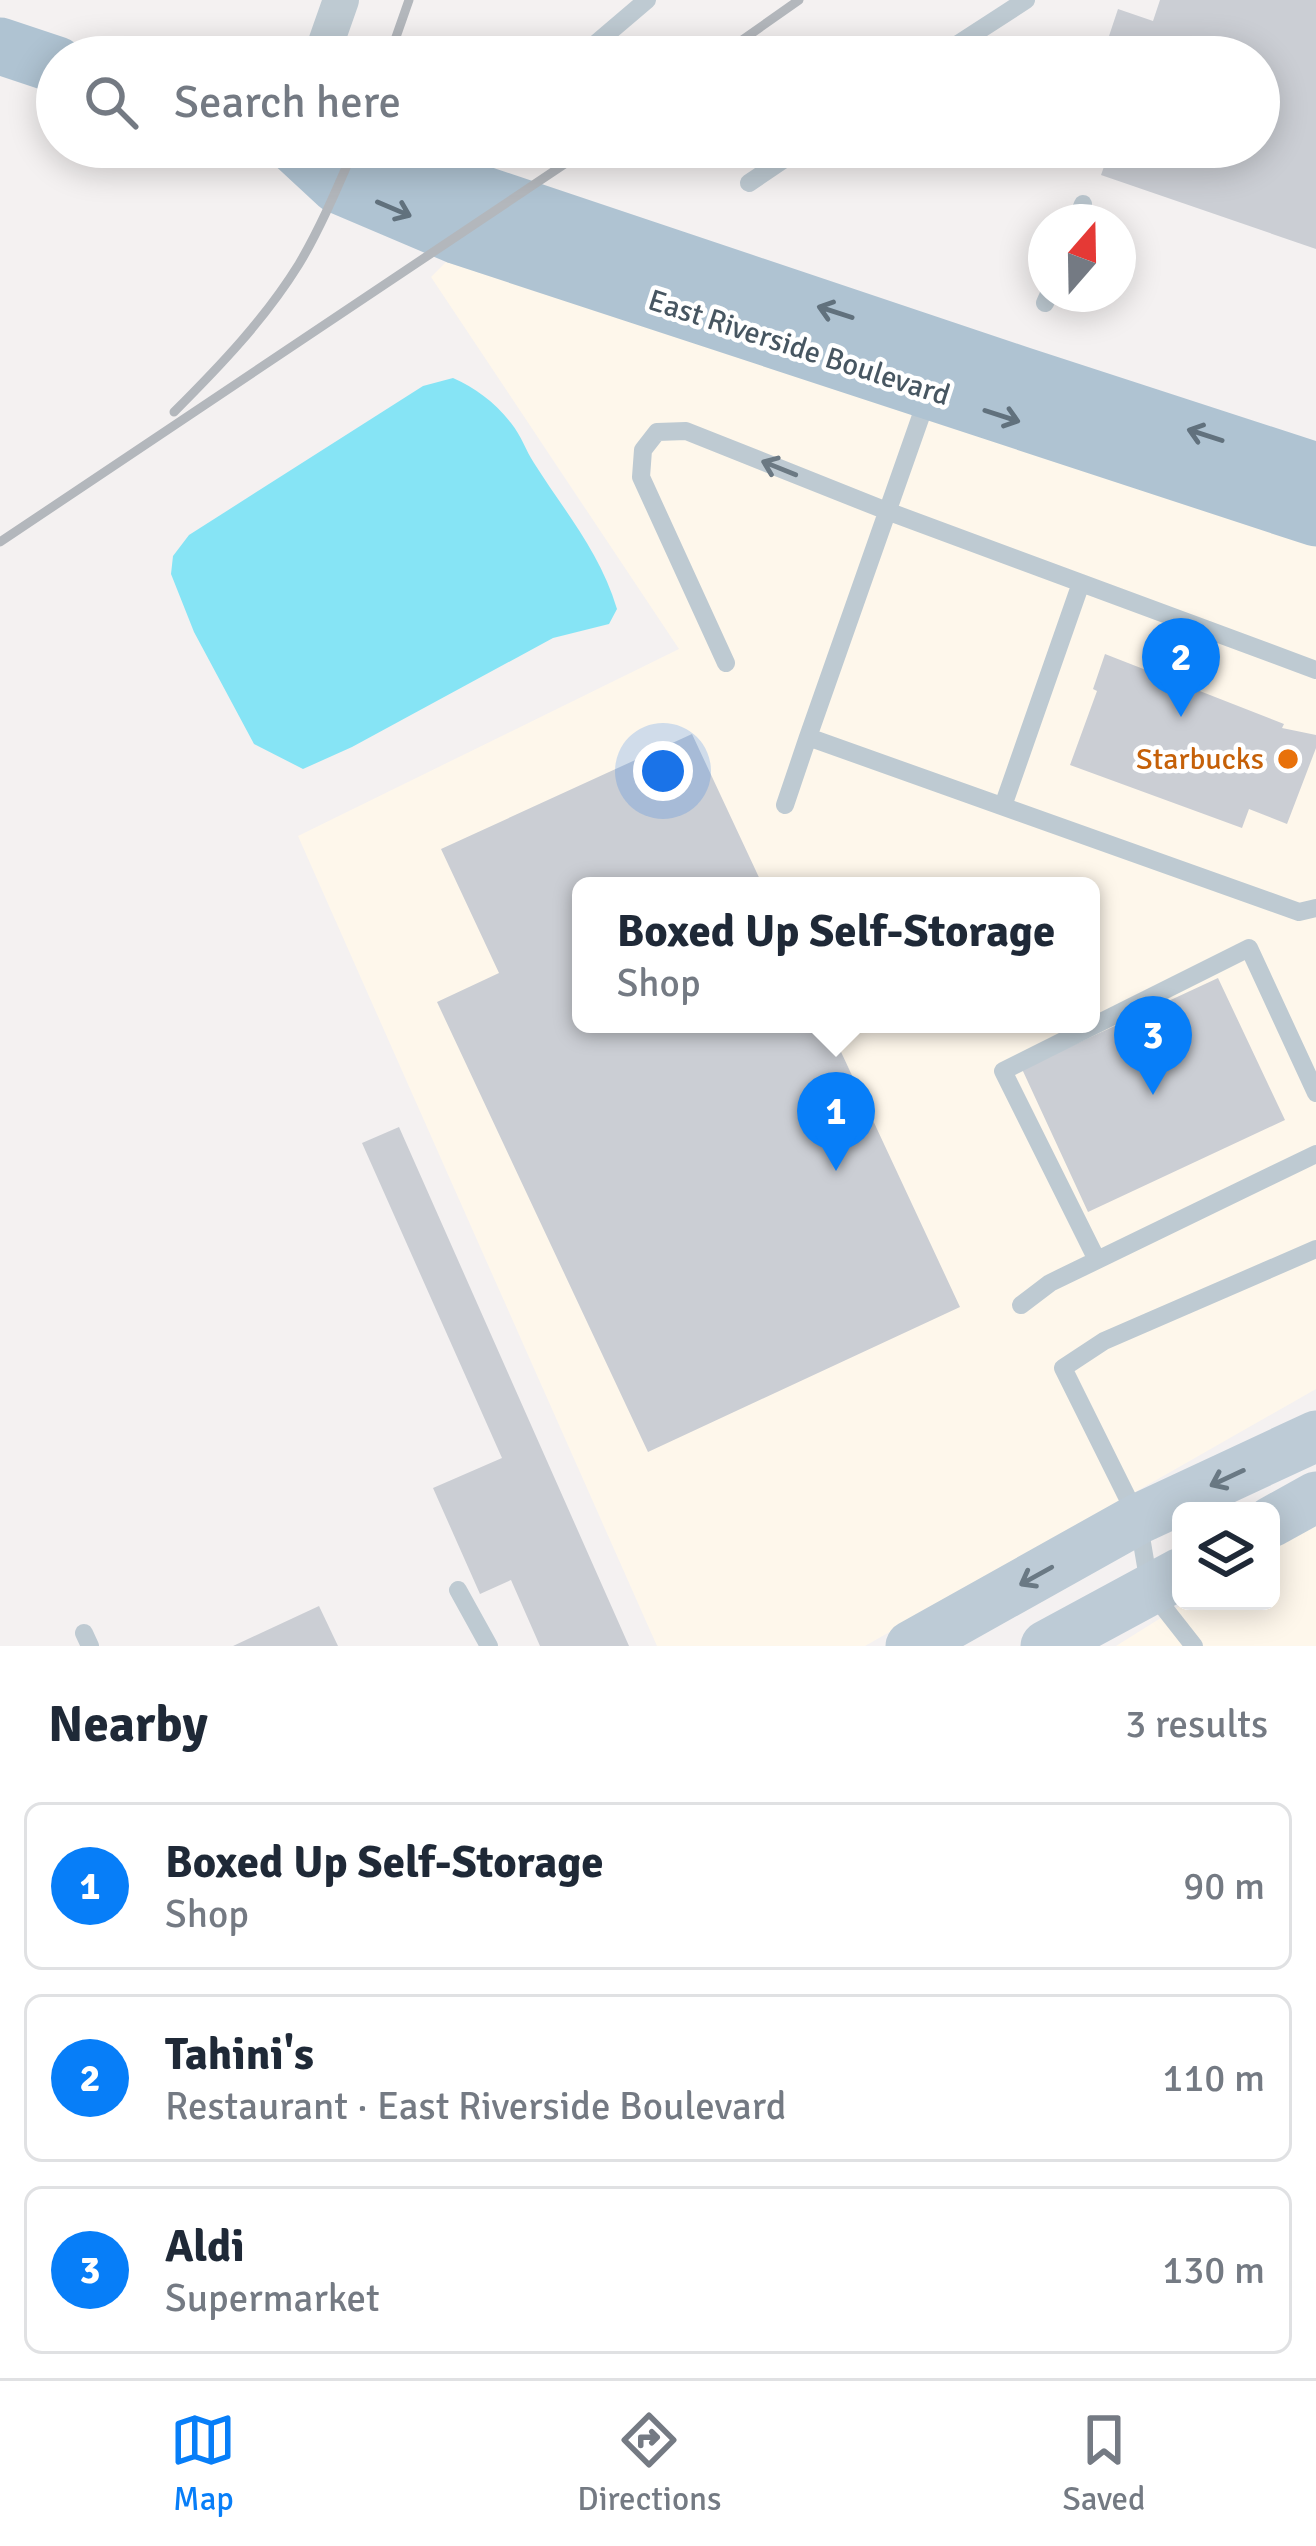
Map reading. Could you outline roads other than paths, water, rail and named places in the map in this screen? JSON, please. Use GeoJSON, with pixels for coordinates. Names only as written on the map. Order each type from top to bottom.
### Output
{"type":"FeatureCollection","features":[{"type":"Feature","properties":{"kind":"main road"},"geometry":{"type":"LineString","coordinates":[[0,46],[36,57]]}},
{"type":"Feature","properties":{"kind":"main road","name":"East Riverside Boulevard"},"geometry":{"type":"LineString","coordinates":[[320,168],[338,185],[458,236],[1316,518]]}},
{"type":"Feature","properties":{"kind":"main road","name":"East Riverside Boulevard"},"geometry":{"type":"LineString","coordinates":[[477,168],[1022,376],[1316,471]]}},
{"type":"Feature","properties":{"kind":"street"},"geometry":{"type":"LineString","coordinates":[[328,36],[341,0]]}},
{"type":"Feature","properties":{"kind":"street"},"geometry":{"type":"LineString","coordinates":[[910,1646],[1138,1519],[1316,1436]]}},
{"type":"Feature","properties":{"kind":"street"},"geometry":{"type":"LineString","coordinates":[[1280,1517],[1316,1496]]}},
{"type":"Feature","properties":{"kind":"street"},"geometry":{"type":"LineString","coordinates":[[1046,1646],[1166,1581]]}},
{"type":"Feature","properties":{"kind":"lane"},"geometry":{"type":"LineString","coordinates":[[605,36],[647,0]]}},
{"type":"Feature","properties":{"kind":"lane"},"geometry":{"type":"LineString","coordinates":[[970,36],[1026,0]]}},
{"type":"Feature","properties":{"kind":"lane"},"geometry":{"type":"LineString","coordinates":[[749,183],[771,168]]}},
{"type":"Feature","properties":{"kind":"lane"},"geometry":{"type":"LineString","coordinates":[[784,805],[930,391]]}},
{"type":"Feature","properties":{"kind":"lane"},"geometry":{"type":"LineString","coordinates":[[726,663],[640,477],[643,450],[657,432],[686,431],[1316,670]]}},
{"type":"Feature","properties":{"kind":"lane"},"geometry":{"type":"LineString","coordinates":[[1003,806],[1081,583]]}},
{"type":"Feature","properties":{"kind":"lane"},"geometry":{"type":"LineString","coordinates":[[808,736],[1299,912],[1316,908]]}},
{"type":"Feature","properties":{"kind":"lane"},"geometry":{"type":"LineString","coordinates":[[1100,1022],[1249,948],[1316,1094]]}},
{"type":"Feature","properties":{"kind":"lane"},"geometry":{"type":"LineString","coordinates":[[1079,1033],[1003,1071],[1097,1260]]}},
{"type":"Feature","properties":{"kind":"lane"},"geometry":{"type":"LineString","coordinates":[[1021,1305],[1051,1283],[1316,1154]]}},
{"type":"Feature","properties":{"kind":"lane"},"geometry":{"type":"LineString","coordinates":[[1194,1646],[1063,1368],[1104,1341],[1316,1249]]}},
{"type":"Feature","properties":{"kind":"lane"},"geometry":{"type":"LineString","coordinates":[[458,1590],[489,1646]]}},
{"type":"Feature","properties":{"kind":"water"},"geometry":{"type":"Polygon","coordinates":[[[453,378],[484,396],[515,428],[591,551],[617,609],[609,624],[553,638],[303,769],[254,744],[194,632],[171,574],[173,556],[189,535],[423,386],[453,378]]]}},
{"type":"Feature","properties":{"kind":"railway"},"geometry":{"type":"LineString","coordinates":[[396,36],[409,0]]}},
{"type":"Feature","properties":{"kind":"railway"},"geometry":{"type":"LineString","coordinates":[[748,36],[799,0]]}},
{"type":"Feature","properties":{"kind":"railway"},"geometry":{"type":"LineString","coordinates":[[174,412],[272,304],[315,236],[346,168]]}},
{"type":"Feature","properties":{"kind":"railway"},"geometry":{"type":"LineString","coordinates":[[0,542],[559,168]]}},
{"type":"Feature","properties":{"kind":"place","name":"Tahini's"},"geometry":{"type":"Point","coordinates":[1181,717]}},
{"type":"Feature","properties":{"kind":"place","name":"Starbucks"},"geometry":{"type":"Point","coordinates":[1288,759]}},
{"type":"Feature","properties":{"kind":"place","name":"Aldi"},"geometry":{"type":"Point","coordinates":[1153,1095]}},
{"type":"Feature","properties":{"kind":"place","name":"Boxed Up Self-Storage"},"geometry":{"type":"Point","coordinates":[836,1171]}}]}
